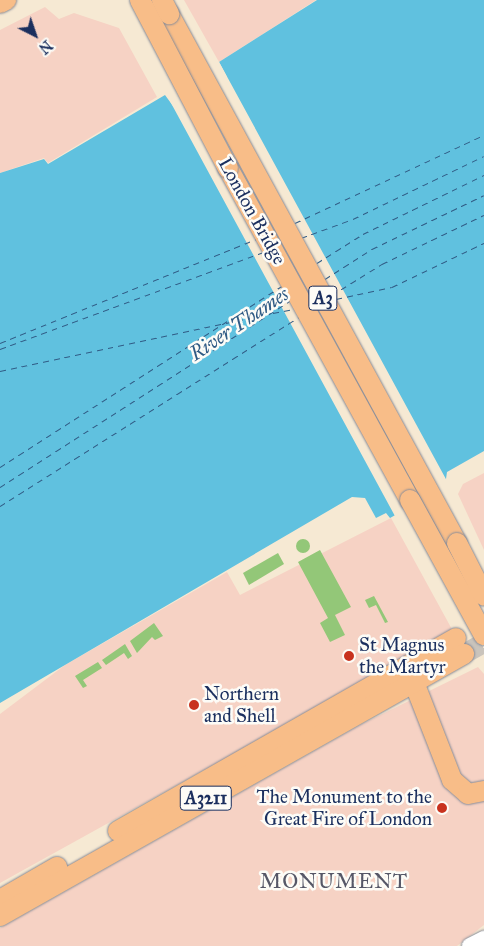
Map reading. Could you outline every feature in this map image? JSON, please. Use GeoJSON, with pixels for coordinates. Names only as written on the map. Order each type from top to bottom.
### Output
{"type":"FeatureCollection","features":[{"type":"Feature","properties":{"kind":"main road"},"geometry":{"type":"LineString","coordinates":[[0,3],[6,0]]}},
{"type":"Feature","properties":{"kind":"main road","name":"London Bridge"},"geometry":{"type":"LineString","coordinates":[[140,0],[484,635]]}},
{"type":"Feature","properties":{"kind":"main road","name":"London Bridge"},"geometry":{"type":"LineString","coordinates":[[162,0],[484,596]]}},
{"type":"Feature","properties":{"kind":"main road","name":"A3211"},"geometry":{"type":"LineString","coordinates":[[0,900],[460,646]]}},
{"type":"Feature","properties":{"kind":"main road"},"geometry":{"type":"LineString","coordinates":[[410,672],[452,780],[468,794],[484,791]]}},
{"type":"Feature","properties":{"kind":"main road","name":"A3211"},"geometry":{"type":"LineString","coordinates":[[0,916],[410,672]]}},
{"type":"Feature","properties":{"kind":"street"},"geometry":{"type":"LineString","coordinates":[[470,946],[484,939]]}},
{"type":"Feature","properties":{"kind":"shaded area"},"geometry":{"type":"Polygon","coordinates":[[[184,0],[316,0],[219,62],[184,0]]]}},
{"type":"Feature","properties":{"kind":"shaded area"},"geometry":{"type":"Polygon","coordinates":[[[45,7],[59,19],[74,13],[119,28],[157,97],[48,163],[44,158],[0,173],[0,30],[45,7]]]}},
{"type":"Feature","properties":{"kind":"shaded area"},"geometry":{"type":"Polygon","coordinates":[[[484,473],[484,550],[458,494],[463,484],[484,473]]]}},
{"type":"Feature","properties":{"kind":"shaded area"},"geometry":{"type":"Polygon","coordinates":[[[391,518],[454,633],[216,768],[204,770],[0,883],[0,714],[65,665],[227,572],[240,595],[391,518]]]}},
{"type":"Feature","properties":{"kind":"shaded area"},"geometry":{"type":"Polygon","coordinates":[[[478,667],[484,674],[484,925],[457,946],[0,946],[0,928],[362,724],[478,667]]]}},
{"type":"Feature","properties":{"kind":"green space"},"geometry":{"type":"Polygon","coordinates":[[[303,539],[308,541],[310,546],[308,551],[303,553],[298,551],[296,546],[298,541],[303,539]]]}},
{"type":"Feature","properties":{"kind":"green space"},"geometry":{"type":"Polygon","coordinates":[[[320,550],[351,607],[335,615],[345,635],[330,642],[320,623],[328,618],[298,562],[320,550]]]}},
{"type":"Feature","properties":{"kind":"green space"},"geometry":{"type":"Polygon","coordinates":[[[278,553],[284,564],[249,585],[243,573],[278,553]]]}},
{"type":"Feature","properties":{"kind":"green space"},"geometry":{"type":"Polygon","coordinates":[[[374,596],[388,622],[385,623],[376,605],[369,608],[365,600],[374,596]]]}},
{"type":"Feature","properties":{"kind":"green space"},"geometry":{"type":"Polygon","coordinates":[[[154,623],[163,636],[155,640],[152,637],[137,653],[130,641],[154,623]]]}},
{"type":"Feature","properties":{"kind":"green space"},"geometry":{"type":"Polygon","coordinates":[[[125,644],[132,656],[128,659],[124,653],[106,665],[102,660],[125,644]]]}},
{"type":"Feature","properties":{"kind":"green space"},"geometry":{"type":"Polygon","coordinates":[[[98,662],[102,668],[83,680],[87,686],[83,688],[75,676],[98,662]]]}},
{"type":"Feature","properties":{"kind":"water","name":"River Thames"},"geometry":{"type":"Polygon","coordinates":[[[317,0],[484,0],[484,451],[447,472],[446,479],[394,504],[399,513],[390,518],[386,513],[376,518],[365,498],[352,497],[0,703],[0,173],[44,159],[48,164],[165,95],[173,106],[227,77],[219,62],[317,0]]]}},
{"type":"Feature","properties":{"kind":"pier"},"geometry":{"type":"Polygon","coordinates":[[[218,60],[447,481],[397,505],[401,513],[396,518],[165,92],[173,103],[224,76],[218,60]]]}},
{"type":"Feature","properties":{"kind":"ferry route"},"geometry":{"type":"LineString","coordinates":[[295,223],[484,135]]}},
{"type":"Feature","properties":{"kind":"ferry route"},"geometry":{"type":"LineString","coordinates":[[301,238],[353,219],[484,156]]}},
{"type":"Feature","properties":{"kind":"ferry route"},"geometry":{"type":"LineString","coordinates":[[317,263],[363,234],[484,175]]}},
{"type":"Feature","properties":{"kind":"ferry route"},"geometry":{"type":"LineString","coordinates":[[325,279],[372,249],[484,195]]}},
{"type":"Feature","properties":{"kind":"ferry route"},"geometry":{"type":"LineString","coordinates":[[332,295],[382,264],[484,215]]}},
{"type":"Feature","properties":{"kind":"ferry route"},"geometry":{"type":"LineString","coordinates":[[0,343],[256,239]]}},
{"type":"Feature","properties":{"kind":"ferry route"},"geometry":{"type":"LineString","coordinates":[[336,299],[392,287],[484,243]]}},
{"type":"Feature","properties":{"kind":"ferry route"},"geometry":{"type":"LineString","coordinates":[[0,349],[264,252]]}},
{"type":"Feature","properties":{"kind":"ferry route"},"geometry":{"type":"LineString","coordinates":[[0,467],[282,286]]}},
{"type":"Feature","properties":{"kind":"ferry route"},"geometry":{"type":"LineString","coordinates":[[0,487],[290,301]]}},
{"type":"Feature","properties":{"kind":"ferry route"},"geometry":{"type":"LineString","coordinates":[[273,313],[293,309]]}},
{"type":"Feature","properties":{"kind":"ferry route"},"geometry":{"type":"LineString","coordinates":[[226,323],[269,314]]}},
{"type":"Feature","properties":{"kind":"ferry route"},"geometry":{"type":"LineString","coordinates":[[0,506],[300,316]]}},
{"type":"Feature","properties":{"kind":"ferry route"},"geometry":{"type":"LineString","coordinates":[[0,371],[222,324]]}},
{"type":"Feature","properties":{"kind":"tunnel"},"geometry":{"type":"LineString","coordinates":[[464,654],[484,643]]}},
{"type":"Feature","properties":{"kind":"place","name":"St Magnus the Martyr"},"geometry":{"type":"Point","coordinates":[349,656]}},
{"type":"Feature","properties":{"kind":"place","name":"Northern and Shell"},"geometry":{"type":"Point","coordinates":[194,705]}},
{"type":"Feature","properties":{"kind":"place","name":"The Monument to the Great Fire of London"},"geometry":{"type":"Point","coordinates":[442,808]}},
{"type":"Feature","properties":{"kind":"district","name":"MONUMENT"},"geometry":{"type":"Point","coordinates":[334,881]}}]}
